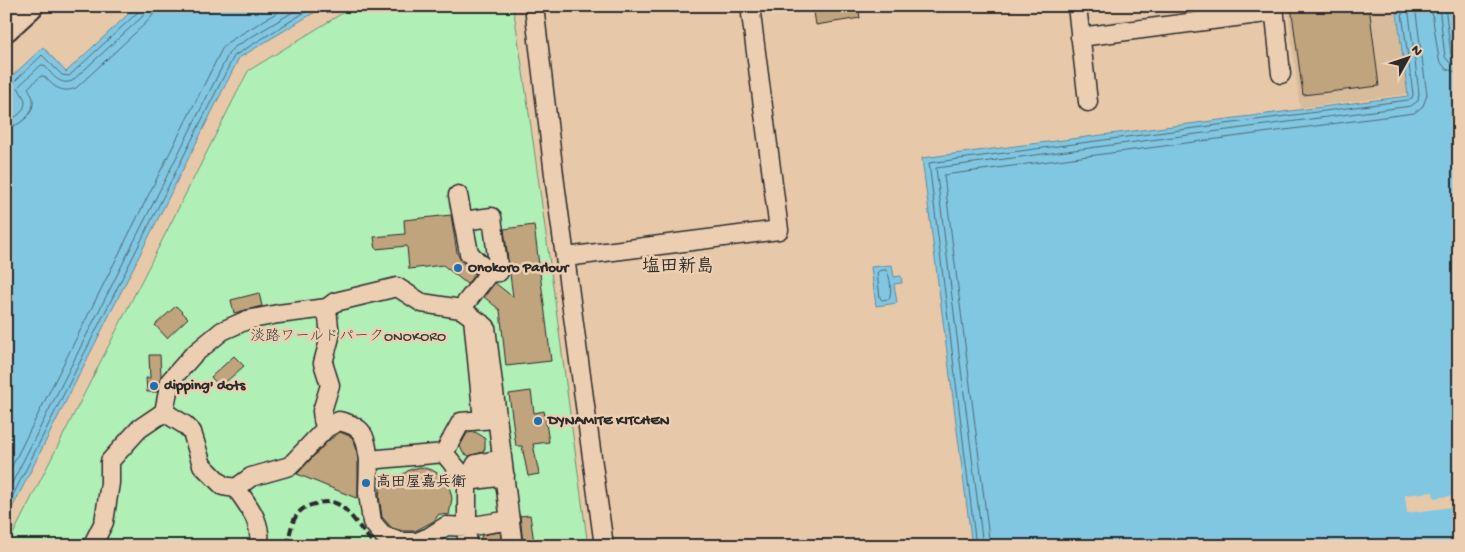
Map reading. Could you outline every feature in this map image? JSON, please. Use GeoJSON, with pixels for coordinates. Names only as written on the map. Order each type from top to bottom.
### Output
{"type":"FeatureCollection","features":[{"type":"Feature","properties":{"kind":"highway"},"geometry":{"type":"LineString","coordinates":[[6,28],[30,6]]}},
{"type":"Feature","properties":{"kind":"street"},"geometry":{"type":"LineString","coordinates":[[534,6],[555,183],[604,545]]}},
{"type":"Feature","properties":{"kind":"street"},"geometry":{"type":"LineString","coordinates":[[566,257],[779,230],[750,6]]}},
{"type":"Feature","properties":{"kind":"street"},"geometry":{"type":"LineString","coordinates":[[1077,6],[1088,102]]}},
{"type":"Feature","properties":{"kind":"street"},"geometry":{"type":"LineString","coordinates":[[1080,37],[1274,9],[1281,74]]}},
{"type":"Feature","properties":{"kind":"street"},"geometry":{"type":"LineString","coordinates":[[458,195],[469,253],[489,273]]}},
{"type":"Feature","properties":{"kind":"street"},"geometry":{"type":"LineString","coordinates":[[463,221],[492,217],[499,272],[489,273]]}},
{"type":"Feature","properties":{"kind":"street"},"geometry":{"type":"LineString","coordinates":[[467,314],[489,273]]}},
{"type":"Feature","properties":{"kind":"street"},"geometry":{"type":"LineString","coordinates":[[92,546],[104,522],[110,483],[110,461],[139,429],[164,412],[170,381],[192,355],[222,331],[246,320],[326,308],[335,302],[397,287],[422,303],[467,314],[486,328],[490,419],[504,468],[513,546]]}},
{"type":"Feature","properties":{"kind":"street"},"geometry":{"type":"LineString","coordinates":[[326,308],[330,337],[323,364],[330,385],[322,411],[326,428]]}},
{"type":"Feature","properties":{"kind":"street"},"geometry":{"type":"LineString","coordinates":[[164,412],[185,425],[192,432],[202,465],[223,486],[236,488],[251,478],[290,466],[326,428],[339,421],[354,424],[366,437],[369,460],[368,493],[372,522],[384,536],[401,542],[417,542],[446,526],[467,527],[510,520]]}},
{"type":"Feature","properties":{"kind":"street"},"geometry":{"type":"LineString","coordinates":[[444,453],[461,422],[490,419]]}},
{"type":"Feature","properties":{"kind":"street"},"geometry":{"type":"LineString","coordinates":[[369,460],[444,453]]}},
{"type":"Feature","properties":{"kind":"street"},"geometry":{"type":"LineString","coordinates":[[444,453],[467,482]]}},
{"type":"Feature","properties":{"kind":"street"},"geometry":{"type":"LineString","coordinates":[[468,546],[467,482],[476,464],[504,468]]}},
{"type":"Feature","properties":{"kind":"street"},"geometry":{"type":"LineString","coordinates":[[236,488],[255,515],[260,536],[259,546]]}},
{"type":"Feature","properties":{"kind":"shaded area"},"geometry":{"type":"Polygon","coordinates":[[[1287,6],[1395,6],[1407,94],[1300,108],[1287,6]]]}},
{"type":"Feature","properties":{"kind":"green space","name":"淡路ワールドパークONOKORO"},"geometry":{"type":"Polygon","coordinates":[[[354,6],[513,6],[588,546],[7,546],[248,71],[354,6]]]}},
{"type":"Feature","properties":{"kind":"water"},"geometry":{"type":"Polygon","coordinates":[[[137,6],[325,6],[239,58],[6,520],[6,110],[15,102],[6,93],[6,82],[43,47],[66,72],[137,6]]]}},
{"type":"Feature","properties":{"kind":"water"},"geometry":{"type":"Polygon","coordinates":[[[1396,6],[1450,6],[1459,72],[1459,546],[972,546],[922,158],[1408,96],[1396,6]]]}},
{"type":"Feature","properties":{"kind":"water"},"geometry":{"type":"Polygon","coordinates":[[[892,265],[894,277],[901,276],[902,283],[894,284],[897,303],[876,306],[871,267],[892,265]]]}},
{"type":"Feature","properties":{"kind":"pier"},"geometry":{"type":"Polygon","coordinates":[[[1433,492],[1434,498],[1459,495],[1459,506],[1407,513],[1405,495],[1433,492]]]}},
{"type":"Feature","properties":{"kind":"building"},"geometry":{"type":"Polygon","coordinates":[[[813,6],[858,6],[860,18],[816,25],[813,6]]]}},
{"type":"Feature","properties":{"kind":"building"},"geometry":{"type":"Polygon","coordinates":[[[1291,6],[1369,6],[1379,86],[1303,95],[1291,6]]]}},
{"type":"Feature","properties":{"kind":"building"},"geometry":{"type":"Polygon","coordinates":[[[451,215],[457,253],[461,261],[475,274],[467,284],[443,265],[409,269],[407,246],[376,249],[374,237],[405,234],[404,220],[451,215]]]}},
{"type":"Feature","properties":{"kind":"building"},"geometry":{"type":"Polygon","coordinates":[[[534,225],[551,361],[506,366],[500,310],[484,297],[495,283],[513,297],[504,229],[534,225]]]}},
{"type":"Feature","properties":{"kind":"building"},"geometry":{"type":"Polygon","coordinates":[[[259,293],[262,306],[234,313],[231,300],[259,293]]]}},
{"type":"Feature","properties":{"kind":"building"},"geometry":{"type":"Polygon","coordinates":[[[176,306],[188,318],[167,338],[155,325],[176,306]]]}},
{"type":"Feature","properties":{"kind":"building"},"geometry":{"type":"Polygon","coordinates":[[[149,355],[160,355],[161,376],[157,392],[147,392],[146,378],[150,378],[149,355]]]}},
{"type":"Feature","properties":{"kind":"building"},"geometry":{"type":"Polygon","coordinates":[[[234,356],[244,366],[220,387],[211,377],[234,356]]]}},
{"type":"Feature","properties":{"kind":"building"},"geometry":{"type":"Polygon","coordinates":[[[531,391],[534,413],[544,411],[549,442],[533,444],[539,474],[528,476],[522,446],[516,446],[509,394],[531,391]]]}},
{"type":"Feature","properties":{"kind":"building"},"geometry":{"type":"Polygon","coordinates":[[[340,432],[352,437],[356,447],[358,497],[356,498],[297,474],[328,441],[340,432]]]}},
{"type":"Feature","properties":{"kind":"building"},"geometry":{"type":"Polygon","coordinates":[[[475,432],[485,439],[485,448],[483,452],[469,456],[463,453],[460,446],[467,433],[475,432]]]}},
{"type":"Feature","properties":{"kind":"building"},"geometry":{"type":"Polygon","coordinates":[[[420,467],[432,470],[442,476],[449,486],[452,498],[449,515],[439,514],[434,521],[415,531],[403,531],[392,528],[382,517],[379,496],[381,483],[392,487],[399,477],[409,470],[420,467]]]}},
{"type":"Feature","properties":{"kind":"building"},"geometry":{"type":"Polygon","coordinates":[[[530,515],[534,542],[523,543],[520,516],[530,515]]]}},
{"type":"Feature","properties":{"kind":"building"},"geometry":{"type":"Polygon","coordinates":[[[500,532],[502,546],[478,546],[482,535],[500,532]]]}},
{"type":"Feature","properties":{"kind":"railway"},"geometry":{"type":"LineString","coordinates":[[287,546],[297,514],[307,506],[328,502],[340,505],[345,509],[366,535],[380,546]]}},
{"type":"Feature","properties":{"kind":"place","name":"Onokoro Parlour"},"geometry":{"type":"Point","coordinates":[458,268]}},
{"type":"Feature","properties":{"kind":"place","name":"dipping' dots"},"geometry":{"type":"Point","coordinates":[154,386]}},
{"type":"Feature","properties":{"kind":"place","name":"DYNAMITE KITCHEN"},"geometry":{"type":"Point","coordinates":[538,421]}},
{"type":"Feature","properties":{"kind":"place","name":"高田屋嘉兵衛"},"geometry":{"type":"Point","coordinates":[366,483]}},
{"type":"Feature","properties":{"kind":"district","name":"塩田新島"},"geometry":{"type":"Point","coordinates":[678,267]}}]}
